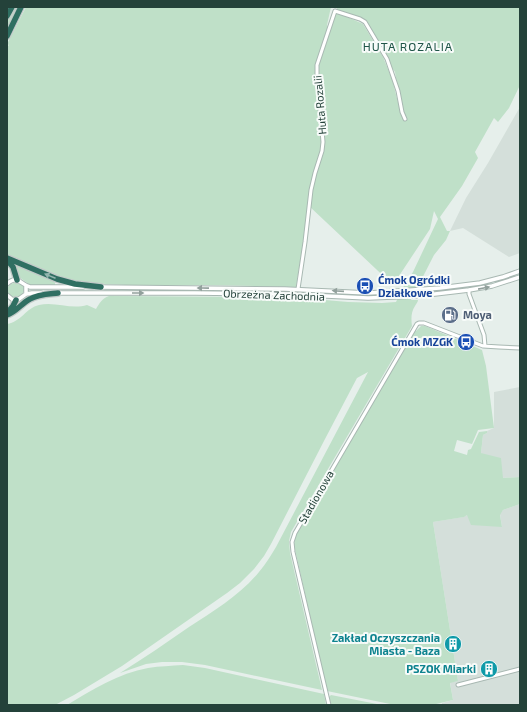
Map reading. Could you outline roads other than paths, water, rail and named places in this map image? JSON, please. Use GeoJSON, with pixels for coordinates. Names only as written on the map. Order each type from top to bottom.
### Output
{"type":"FeatureCollection","features":[{"type":"Feature","properties":{"kind":"highway"},"geometry":{"type":"LineString","coordinates":[[7,16],[12,7]]}},
{"type":"Feature","properties":{"kind":"highway"},"geometry":{"type":"LineString","coordinates":[[7,36],[21,7]]}},
{"type":"Feature","properties":{"kind":"highway"},"geometry":{"type":"LineString","coordinates":[[7,259],[13,267],[17,280]]}},
{"type":"Feature","properties":{"kind":"highway"},"geometry":{"type":"LineString","coordinates":[[7,259],[57,279],[75,284],[101,287]]}},
{"type":"Feature","properties":{"kind":"highway"},"geometry":{"type":"LineString","coordinates":[[7,314],[13,313],[32,298],[58,293]]}},
{"type":"Feature","properties":{"kind":"highway"},"geometry":{"type":"LineString","coordinates":[[7,314],[16,300]]}},
{"type":"Feature","properties":{"kind":"street","name":"Huta Rozalii"},"geometry":{"type":"LineString","coordinates":[[298,289],[311,190],[322,151],[323,142],[317,65],[335,10],[365,22],[387,58],[398,91],[402,112],[405,119]]}},
{"type":"Feature","properties":{"kind":"street","name":"Obrzeżna Zachodnia"},"geometry":{"type":"LineString","coordinates":[[26,286],[43,288],[101,287],[298,289],[368,293],[420,290],[480,283],[520,271]]}},
{"type":"Feature","properties":{"kind":"street","name":"Obrzeżna Zachodnia"},"geometry":{"type":"LineString","coordinates":[[26,294],[285,294],[384,298],[469,290],[492,286],[520,277]]}},
{"type":"Feature","properties":{"kind":"street"},"geometry":{"type":"LineString","coordinates":[[7,284],[12,280],[17,280],[26,286],[26,294],[22,298],[12,300],[7,296]]}},
{"type":"Feature","properties":{"kind":"street"},"geometry":{"type":"LineString","coordinates":[[469,290],[469,294],[484,335],[485,346],[520,348]]}},
{"type":"Feature","properties":{"kind":"street","name":"Stadionowa"},"geometry":{"type":"LineString","coordinates":[[329,705],[293,552],[293,538],[295,533],[415,326],[422,322],[485,346]]}},
{"type":"Feature","properties":{"kind":"street"},"geometry":{"type":"LineString","coordinates":[[458,685],[520,669]]}},
{"type":"Feature","properties":{"kind":"place","name":"Ćmok Ogródki Działkowe"},"geometry":{"type":"Point","coordinates":[365,286]}},
{"type":"Feature","properties":{"kind":"place","name":"Moya"},"geometry":{"type":"Point","coordinates":[450,315]}},
{"type":"Feature","properties":{"kind":"place","name":"Ćmok MZGK"},"geometry":{"type":"Point","coordinates":[466,342]}},
{"type":"Feature","properties":{"kind":"place","name":"Zakład Oczyszczania Miasta - Baza"},"geometry":{"type":"Point","coordinates":[453,644]}},
{"type":"Feature","properties":{"kind":"place","name":"PSZOK Miarki"},"geometry":{"type":"Point","coordinates":[489,669]}},
{"type":"Feature","properties":{"kind":"district","name":"HUTA ROZALIA"},"geometry":{"type":"Point","coordinates":[408,47]}}]}
